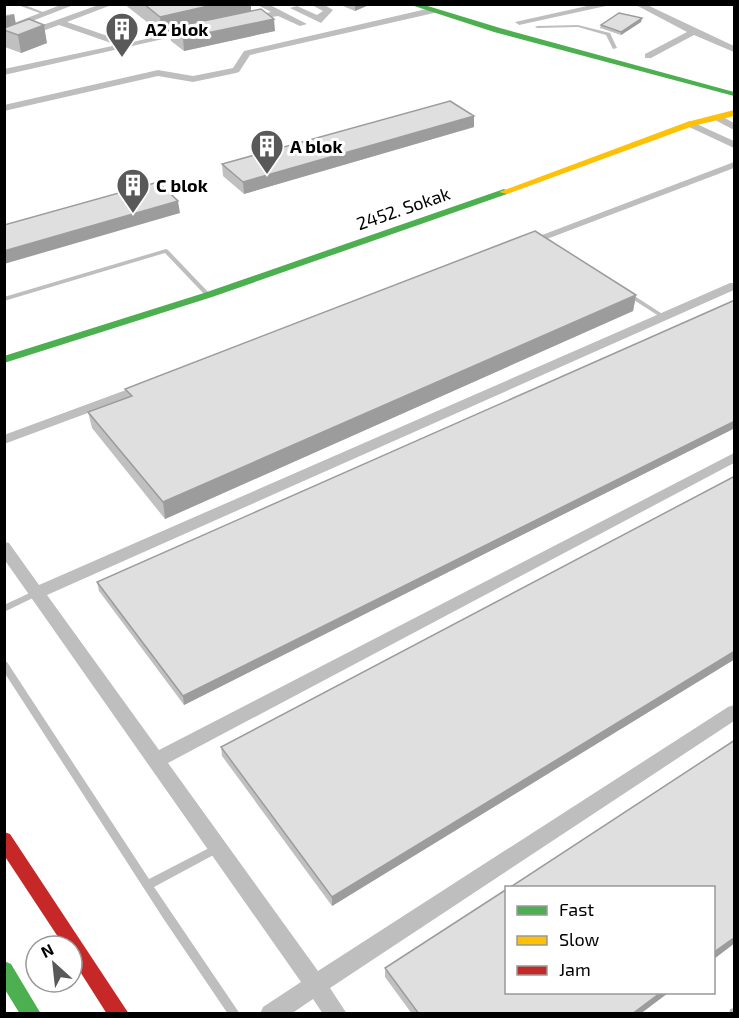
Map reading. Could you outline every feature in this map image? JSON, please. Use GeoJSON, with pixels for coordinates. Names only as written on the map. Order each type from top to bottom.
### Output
{"type":"FeatureCollection","features":[{"type":"Feature","properties":{"kind":"main road"},"geometry":{"type":"LineString","coordinates":[[411,4],[728,96]]}},
{"type":"Feature","properties":{"kind":"main road"},"geometry":{"type":"LineString","coordinates":[[452,4],[670,61]]}},
{"type":"Feature","properties":{"kind":"main road","name":"2452. Sokak"},"geometry":{"type":"LineString","coordinates":[[4,360],[208,294],[561,172],[690,124],[690,117],[728,96]]}},
{"type":"Feature","properties":{"kind":"main road"},"geometry":{"type":"LineString","coordinates":[[690,124],[735,113]]}},
{"type":"Feature","properties":{"kind":"main road","name":"2452. Sokak"},"geometry":{"type":"LineString","coordinates":[[4,367],[74,338]]}},
{"type":"Feature","properties":{"kind":"main road"},"geometry":{"type":"LineString","coordinates":[[4,839],[119,1014]]}},
{"type":"Feature","properties":{"kind":"main road"},"geometry":{"type":"LineString","coordinates":[[4,970],[32,1014]]}},
{"type":"Feature","properties":{"kind":"street"},"geometry":{"type":"LineString","coordinates":[[4,30],[72,4]]}},
{"type":"Feature","properties":{"kind":"street"},"geometry":{"type":"LineString","coordinates":[[4,42],[57,22],[71,20],[110,4]]}},
{"type":"Feature","properties":{"kind":"street"},"geometry":{"type":"LineString","coordinates":[[260,4],[321,36]]}},
{"type":"Feature","properties":{"kind":"street"},"geometry":{"type":"LineString","coordinates":[[314,4],[329,10],[322,20]]}},
{"type":"Feature","properties":{"kind":"street"},"geometry":{"type":"LineString","coordinates":[[519,22],[611,4]]}},
{"type":"Feature","properties":{"kind":"street"},"geometry":{"type":"LineString","coordinates":[[638,4],[694,32],[735,49]]}},
{"type":"Feature","properties":{"kind":"street"},"geometry":{"type":"LineString","coordinates":[[294,8],[322,20],[339,32]]}},
{"type":"Feature","properties":{"kind":"street"},"geometry":{"type":"LineString","coordinates":[[4,108],[158,73],[193,79],[236,70],[247,53],[431,11]]}},
{"type":"Feature","properties":{"kind":"street"},"geometry":{"type":"LineString","coordinates":[[237,22],[278,13]]}},
{"type":"Feature","properties":{"kind":"street"},"geometry":{"type":"LineString","coordinates":[[57,22],[128,46]]}},
{"type":"Feature","properties":{"kind":"street"},"geometry":{"type":"LineString","coordinates":[[4,72],[204,29]]}},
{"type":"Feature","properties":{"kind":"street"},"geometry":{"type":"LineString","coordinates":[[648,56],[694,32]]}},
{"type":"Feature","properties":{"kind":"street"},"geometry":{"type":"LineString","coordinates":[[718,118],[735,127]]}},
{"type":"Feature","properties":{"kind":"street"},"geometry":{"type":"LineString","coordinates":[[690,124],[735,145]]}},
{"type":"Feature","properties":{"kind":"street"},"geometry":{"type":"LineString","coordinates":[[518,247],[545,241],[735,165]]}},
{"type":"Feature","properties":{"kind":"street"},"geometry":{"type":"LineString","coordinates":[[38,592],[735,286]]}},
{"type":"Feature","properties":{"kind":"street"},"geometry":{"type":"LineString","coordinates":[[4,440],[153,383]]}},
{"type":"Feature","properties":{"kind":"street"},"geometry":{"type":"LineString","coordinates":[[155,761],[735,457]]}},
{"type":"Feature","properties":{"kind":"street"},"geometry":{"type":"LineString","coordinates":[[4,547],[336,1014]]}},
{"type":"Feature","properties":{"kind":"street"},"geometry":{"type":"LineString","coordinates":[[271,1014],[735,712]]}},
{"type":"Feature","properties":{"kind":"lane"},"geometry":{"type":"LineString","coordinates":[[17,4],[46,14]]}},
{"type":"Feature","properties":{"kind":"lane"},"geometry":{"type":"LineString","coordinates":[[4,299],[166,251],[208,294]]}},
{"type":"Feature","properties":{"kind":"lane"},"geometry":{"type":"LineString","coordinates":[[626,293],[664,317]]}},
{"type":"Feature","properties":{"kind":"lane"},"geometry":{"type":"LineString","coordinates":[[4,609],[38,592]]}},
{"type":"Feature","properties":{"kind":"lane"},"geometry":{"type":"LineString","coordinates":[[4,664],[235,1014]]}},
{"type":"Feature","properties":{"kind":"lane"},"geometry":{"type":"LineString","coordinates":[[148,885],[218,848]]}},
{"type":"Feature","properties":{"kind":"building"},"geometry":{"type":"Polygon","coordinates":[[[144,4],[217,4],[160,17],[144,4]]]}},
{"type":"Feature","properties":{"kind":"building"},"geometry":{"type":"Polygon","coordinates":[[[261,9],[274,19],[183,38],[170,28],[261,9]]]}},
{"type":"Feature","properties":{"kind":"building"},"geometry":{"type":"Polygon","coordinates":[[[619,13],[642,18],[621,32],[601,25],[619,13]]]}},
{"type":"Feature","properties":{"kind":"building"},"geometry":{"type":"Polygon","coordinates":[[[29,19],[44,25],[18,35],[4,30],[4,28],[29,19]]]}},
{"type":"Feature","properties":{"kind":"building"},"geometry":{"type":"Polygon","coordinates":[[[450,101],[474,116],[243,182],[222,164],[450,101]]]}},
{"type":"Feature","properties":{"kind":"building"},"geometry":{"type":"Polygon","coordinates":[[[158,182],[178,201],[4,251],[4,225],[158,182]]]}},
{"type":"Feature","properties":{"kind":"building"},"geometry":{"type":"Polygon","coordinates":[[[535,231],[636,295],[163,502],[88,412],[132,396],[125,389],[535,231]]]}},
{"type":"Feature","properties":{"kind":"building"},"geometry":{"type":"Polygon","coordinates":[[[735,300],[735,421],[183,696],[97,582],[735,300]]]}},
{"type":"Feature","properties":{"kind":"building"},"geometry":{"type":"Polygon","coordinates":[[[735,476],[735,651],[332,897],[221,747],[735,476]]]}},
{"type":"Feature","properties":{"kind":"building"},"geometry":{"type":"Polygon","coordinates":[[[735,740],[735,937],[715,951],[715,886],[512,886],[735,740]]]}},
{"type":"Feature","properties":{"kind":"building"},"geometry":{"type":"Polygon","coordinates":[[[505,890],[505,994],[659,994],[632,1014],[419,1014],[385,968],[505,890]]]}},
{"type":"Feature","properties":{"kind":"traffic: fast"},"geometry":{"type":"LineString","coordinates":[[411,4],[497,30],[734,94]]}},
{"type":"Feature","properties":{"kind":"traffic: fast"},"geometry":{"type":"LineString","coordinates":[[4,360],[208,295],[504,192]]}},
{"type":"Feature","properties":{"kind":"traffic: fast"},"geometry":{"type":"LineString","coordinates":[[4,970],[31,1014]]}},
{"type":"Feature","properties":{"kind":"traffic: slow"},"geometry":{"type":"LineString","coordinates":[[504,192],[690,124],[734,113]]}},
{"type":"Feature","properties":{"kind":"traffic: jam"},"geometry":{"type":"LineString","coordinates":[[4,839],[119,1014]]}},
{"type":"Feature","properties":{"kind":"place","name":"A2 blok"},"geometry":{"type":"Point","coordinates":[122,58]}},
{"type":"Feature","properties":{"kind":"place","name":"A blok"},"geometry":{"type":"Point","coordinates":[267,175]}},
{"type":"Feature","properties":{"kind":"place","name":"C blok"},"geometry":{"type":"Point","coordinates":[133,214]}}]}
